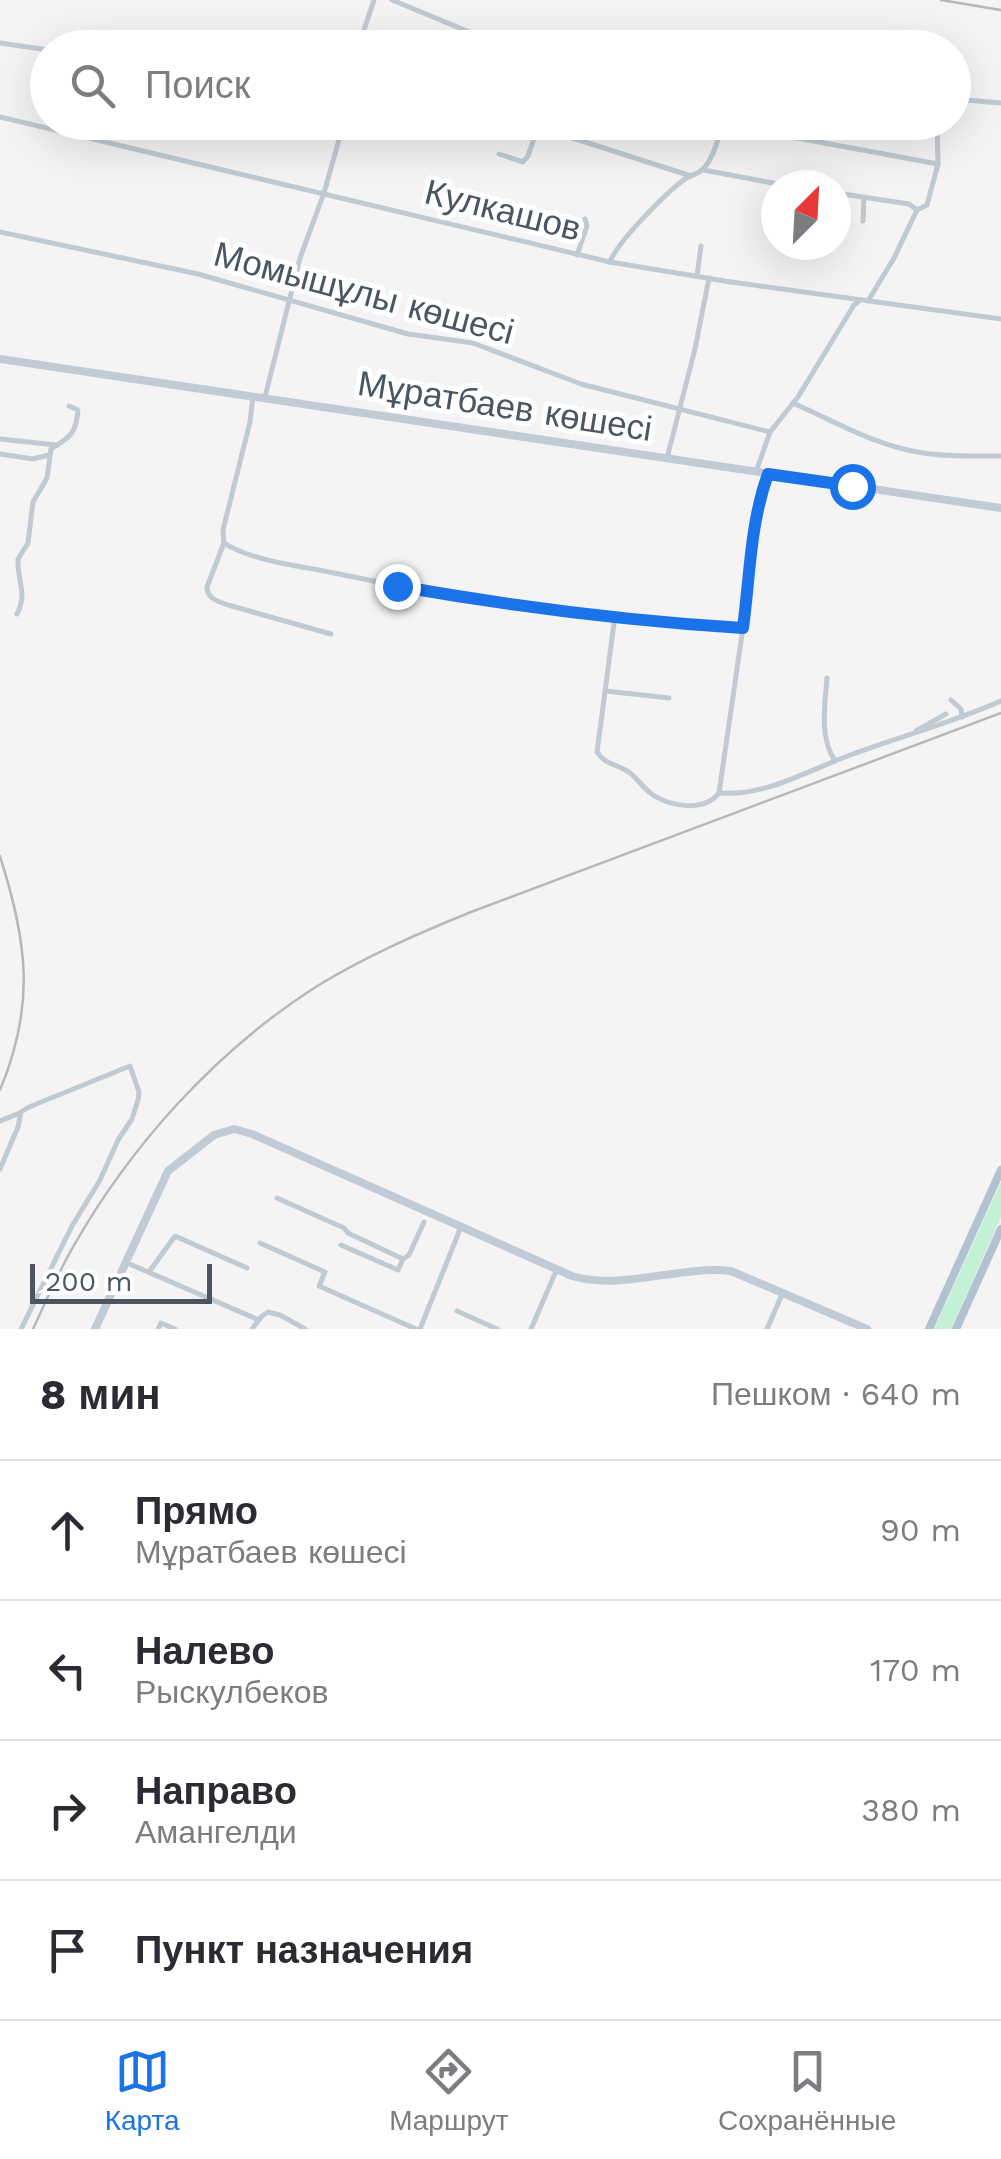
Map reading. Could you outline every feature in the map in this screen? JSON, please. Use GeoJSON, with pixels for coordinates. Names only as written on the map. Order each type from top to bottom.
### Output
{"type":"FeatureCollection","features":[{"type":"Feature","properties":{"kind":"main road"},"geometry":{"type":"LineString","coordinates":[[929,1329],[1001,1170]]}},
{"type":"Feature","properties":{"kind":"main road"},"geometry":{"type":"LineString","coordinates":[[956,1329],[1001,1229]]}},
{"type":"Feature","properties":{"kind":"street"},"geometry":{"type":"LineString","coordinates":[[364,30],[374,0]]}},
{"type":"Feature","properties":{"kind":"street"},"geometry":{"type":"LineString","coordinates":[[392,0],[464,30]]}},
{"type":"Feature","properties":{"kind":"street"},"geometry":{"type":"LineString","coordinates":[[0,43],[30,47]]}},
{"type":"Feature","properties":{"kind":"street"},"geometry":{"type":"LineString","coordinates":[[971,100],[1001,103]]}},
{"type":"Feature","properties":{"kind":"street","name":"Кулкашов"},"geometry":{"type":"LineString","coordinates":[[0,117],[30,124]]}},
{"type":"Feature","properties":{"kind":"street","name":"Кулкашов"},"geometry":{"type":"LineString","coordinates":[[99,140],[610,262],[1001,319]]}},
{"type":"Feature","properties":{"kind":"street"},"geometry":{"type":"LineString","coordinates":[[264,398],[300,258],[339,140]]}},
{"type":"Feature","properties":{"kind":"street"},"geometry":{"type":"LineString","coordinates":[[499,154],[523,162],[533,140]]}},
{"type":"Feature","properties":{"kind":"street"},"geometry":{"type":"LineString","coordinates":[[581,140],[692,176]]}},
{"type":"Feature","properties":{"kind":"street"},"geometry":{"type":"LineString","coordinates":[[610,262],[624,240],[672,192],[704,170],[717,140]]}},
{"type":"Feature","properties":{"kind":"street"},"geometry":{"type":"LineString","coordinates":[[808,140],[938,164]]}},
{"type":"Feature","properties":{"kind":"street"},"geometry":{"type":"LineString","coordinates":[[756,472],[770,432],[793,403],[854,305],[864,300],[894,258],[917,210],[927,206],[938,164],[937,140]]}},
{"type":"Feature","properties":{"kind":"street"},"geometry":{"type":"LineString","coordinates":[[704,170],[761,181]]}},
{"type":"Feature","properties":{"kind":"street"},"geometry":{"type":"LineString","coordinates":[[851,195],[910,204],[917,210]]}},
{"type":"Feature","properties":{"kind":"street"},"geometry":{"type":"LineString","coordinates":[[863,221],[864,197]]}},
{"type":"Feature","properties":{"kind":"street"},"geometry":{"type":"LineString","coordinates":[[578,255],[587,226],[585,219]]}},
{"type":"Feature","properties":{"kind":"street","name":"Момышұлы көшесі"},"geometry":{"type":"LineString","coordinates":[[0,232],[198,274],[408,334],[473,342],[581,384],[770,432]]}},
{"type":"Feature","properties":{"kind":"street"},"geometry":{"type":"LineString","coordinates":[[696,276],[702,246]]}},
{"type":"Feature","properties":{"kind":"street"},"geometry":{"type":"LineString","coordinates":[[666,458],[695,349],[708,278]]}},
{"type":"Feature","properties":{"kind":"street","name":"Мұратбаев көшесі"},"geometry":{"type":"LineString","coordinates":[[0,359],[1001,508]]}},
{"type":"Feature","properties":{"kind":"street"},"geometry":{"type":"LineString","coordinates":[[253,396],[223,530],[224,542],[207,590],[212,599],[228,605],[331,634]]}},
{"type":"Feature","properties":{"kind":"street"},"geometry":{"type":"LineString","coordinates":[[793,403],[868,439],[898,448],[940,455],[1001,456]]}},
{"type":"Feature","properties":{"kind":"street"},"geometry":{"type":"LineString","coordinates":[[17,614],[24,594],[18,559],[28,543],[33,502],[47,478],[50,448],[64,442],[76,427],[78,410],[69,406]]}},
{"type":"Feature","properties":{"kind":"street"},"geometry":{"type":"LineString","coordinates":[[0,439],[56,445]]}},
{"type":"Feature","properties":{"kind":"street"},"geometry":{"type":"LineString","coordinates":[[0,454],[32,459],[49,454]]}},
{"type":"Feature","properties":{"kind":"street"},"geometry":{"type":"LineString","coordinates":[[615,616],[597,752],[604,761],[628,772],[663,800],[700,806],[714,800],[719,793],[743,628],[750,549],[768,474]]}},
{"type":"Feature","properties":{"kind":"street"},"geometry":{"type":"LineString","coordinates":[[224,542],[270,559],[459,597],[743,628]]}},
{"type":"Feature","properties":{"kind":"street"},"geometry":{"type":"LineString","coordinates":[[827,678],[826,745],[834,760]]}},
{"type":"Feature","properties":{"kind":"street"},"geometry":{"type":"LineString","coordinates":[[606,691],[670,698]]}},
{"type":"Feature","properties":{"kind":"street"},"geometry":{"type":"LineString","coordinates":[[951,700],[961,709],[962,717]]}},
{"type":"Feature","properties":{"kind":"street"},"geometry":{"type":"LineString","coordinates":[[719,793],[773,786],[834,760],[1001,701]]}},
{"type":"Feature","properties":{"kind":"street"},"geometry":{"type":"LineString","coordinates":[[914,733],[946,714]]}},
{"type":"Feature","properties":{"kind":"street"},"geometry":{"type":"LineString","coordinates":[[0,1121],[130,1066],[139,1092],[132,1120],[72,1226],[21,1329]]}},
{"type":"Feature","properties":{"kind":"street"},"geometry":{"type":"LineString","coordinates":[[0,1169],[21,1112]]}},
{"type":"Feature","properties":{"kind":"street"},"geometry":{"type":"LineString","coordinates":[[0,1113],[10,1116]]}},
{"type":"Feature","properties":{"kind":"street"},"geometry":{"type":"LineString","coordinates":[[95,1329],[168,1172],[214,1135],[234,1129],[572,1276],[594,1280],[722,1270],[867,1329]]}},
{"type":"Feature","properties":{"kind":"street"},"geometry":{"type":"LineString","coordinates":[[278,1198],[404,1259]]}},
{"type":"Feature","properties":{"kind":"street"},"geometry":{"type":"LineString","coordinates":[[341,1245],[398,1270],[424,1222]]}},
{"type":"Feature","properties":{"kind":"street"},"geometry":{"type":"LineString","coordinates":[[260,1242],[326,1272],[319,1286],[418,1329],[461,1227]]}},
{"type":"Feature","properties":{"kind":"street"},"geometry":{"type":"LineString","coordinates":[[148,1272],[175,1236],[247,1268]]}},
{"type":"Feature","properties":{"kind":"street"},"geometry":{"type":"LineString","coordinates":[[125,1262],[258,1320]]}},
{"type":"Feature","properties":{"kind":"street"},"geometry":{"type":"LineString","coordinates":[[531,1329],[558,1269]]}},
{"type":"Feature","properties":{"kind":"street"},"geometry":{"type":"LineString","coordinates":[[767,1329],[783,1292]]}},
{"type":"Feature","properties":{"kind":"street"},"geometry":{"type":"LineString","coordinates":[[457,1311],[497,1329]]}},
{"type":"Feature","properties":{"kind":"street"},"geometry":{"type":"LineString","coordinates":[[252,1329],[268,1312],[305,1329]]}},
{"type":"Feature","properties":{"kind":"street"},"geometry":{"type":"LineString","coordinates":[[158,1329],[161,1323],[174,1329]]}},
{"type":"Feature","properties":{"kind":"green space"},"geometry":{"type":"Polygon","coordinates":[[[1001,1182],[1001,1217],[951,1329],[934,1329],[1001,1182]]]}},
{"type":"Feature","properties":{"kind":"railway"},"geometry":{"type":"LineString","coordinates":[[941,0],[1001,10]]}},
{"type":"Feature","properties":{"kind":"railway"},"geometry":{"type":"LineString","coordinates":[[33,1329],[73,1247],[121,1172],[149,1137],[178,1103],[243,1041],[314,988],[391,947],[471,912],[1001,713]]}},
{"type":"Feature","properties":{"kind":"railway"},"geometry":{"type":"LineString","coordinates":[[0,856],[16,917],[24,973],[19,1029],[0,1090]]}},
{"type":"Feature","properties":{"kind":"route"},"geometry":{"type":"LineString","coordinates":[[397,586],[615,616],[743,628],[750,549],[768,474],[852,486]]}}]}
